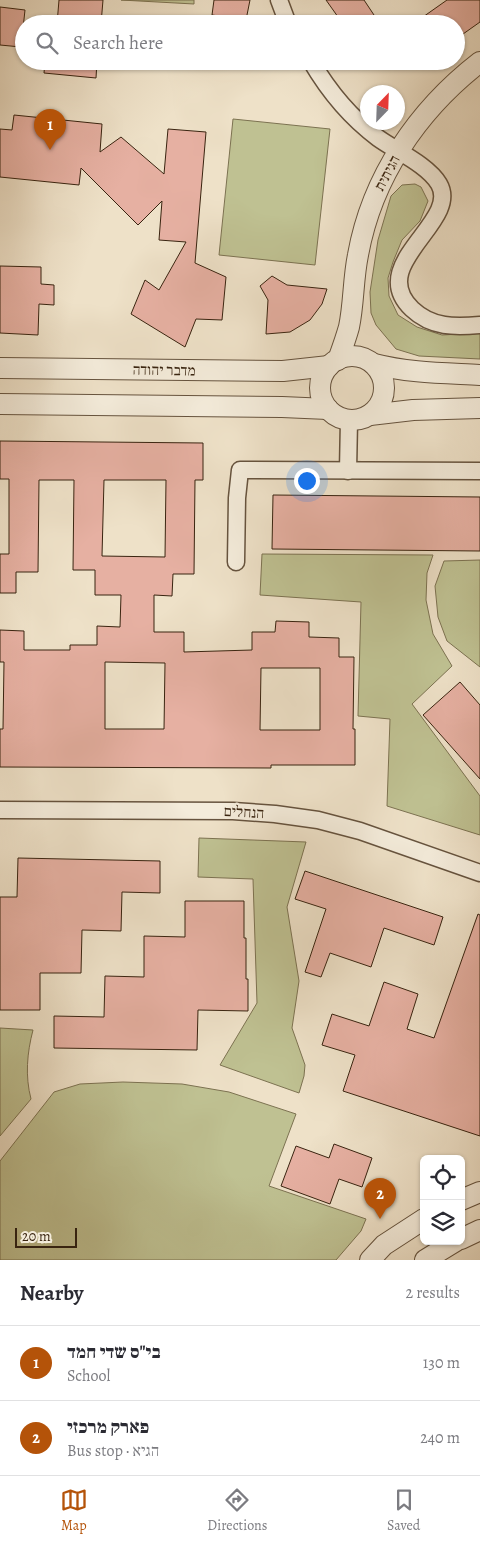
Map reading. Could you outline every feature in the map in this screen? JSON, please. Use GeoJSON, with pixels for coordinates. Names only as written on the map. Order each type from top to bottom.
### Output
{"type":"FeatureCollection","features":[{"type":"Feature","properties":{"kind":"street"},"geometry":{"type":"LineString","coordinates":[[279,0],[285,15]]}},
{"type":"Feature","properties":{"kind":"street","name":"הגיתית"},"geometry":{"type":"LineString","coordinates":[[333,363],[345,341],[365,225],[374,196],[398,152],[416,126],[436,101],[480,62]]}},
{"type":"Feature","properties":{"kind":"street"},"geometry":{"type":"LineString","coordinates":[[317,70],[343,106],[358,122],[433,175],[440,186],[439,210],[403,264],[400,279],[402,294],[408,306],[428,322],[456,327],[480,325]]}},
{"type":"Feature","properties":{"kind":"street","name":"הגיתית"},"geometry":{"type":"LineString","coordinates":[[351,312],[370,362]]}},
{"type":"Feature","properties":{"kind":"street"},"geometry":{"type":"LineString","coordinates":[[480,375],[396,370],[360,357],[348,356],[333,363],[322,375],[320,388],[322,400],[328,409],[337,416],[349,420],[360,419],[370,415],[412,410],[480,408]]}},
{"type":"Feature","properties":{"kind":"street"},"geometry":{"type":"LineString","coordinates":[[370,362],[381,373],[384,384],[384,395],[380,405],[370,415]]}},
{"type":"Feature","properties":{"kind":"street","name":"מדבר יהודה"},"geometry":{"type":"LineString","coordinates":[[0,368],[283,371],[333,363]]}},
{"type":"Feature","properties":{"kind":"street"},"geometry":{"type":"LineString","coordinates":[[0,404],[328,409]]}},
{"type":"Feature","properties":{"kind":"street"},"geometry":{"type":"LineString","coordinates":[[348,471],[349,420]]}},
{"type":"Feature","properties":{"kind":"street"},"geometry":{"type":"LineString","coordinates":[[236,562],[237,498],[240,470],[480,471]]}},
{"type":"Feature","properties":{"kind":"street","name":"הנחלים"},"geometry":{"type":"LineString","coordinates":[[0,810],[275,814],[318,820],[360,831],[480,873]]}},
{"type":"Feature","properties":{"kind":"street"},"geometry":{"type":"LineString","coordinates":[[465,1198],[480,1192]]}},
{"type":"Feature","properties":{"kind":"street"},"geometry":{"type":"LineString","coordinates":[[370,1260],[384,1245],[420,1222]]}},
{"type":"Feature","properties":{"kind":"street"},"geometry":{"type":"LineString","coordinates":[[465,1237],[480,1230]]}},
{"type":"Feature","properties":{"kind":"street"},"geometry":{"type":"LineString","coordinates":[[425,1260],[449,1245]]}},
{"type":"Feature","properties":{"kind":"green space"},"geometry":{"type":"Polygon","coordinates":[[[121,0],[194,0],[194,4],[121,0]]]}},
{"type":"Feature","properties":{"kind":"green space"},"geometry":{"type":"Polygon","coordinates":[[[233,119],[330,129],[315,265],[219,255],[233,119]]]}},
{"type":"Feature","properties":{"kind":"green space"},"geometry":{"type":"Polygon","coordinates":[[[415,184],[421,187],[428,201],[420,221],[402,240],[388,278],[389,296],[398,315],[417,327],[442,335],[480,333],[480,359],[419,356],[396,349],[376,325],[371,313],[370,292],[378,240],[391,196],[402,185],[415,184]]]}},
{"type":"Feature","properties":{"kind":"green space"},"geometry":{"type":"Polygon","coordinates":[[[262,554],[433,555],[427,573],[426,600],[433,634],[452,666],[412,704],[480,796],[480,835],[387,806],[390,719],[358,716],[361,602],[260,595],[262,554]]]}},
{"type":"Feature","properties":{"kind":"green space"},"geometry":{"type":"Polygon","coordinates":[[[480,560],[480,667],[447,641],[438,617],[435,586],[444,561],[480,560]]]}},
{"type":"Feature","properties":{"kind":"green space"},"geometry":{"type":"Polygon","coordinates":[[[199,838],[306,842],[287,907],[299,981],[292,1028],[305,1065],[299,1093],[220,1065],[257,1003],[253,879],[198,877],[199,838]]]}},
{"type":"Feature","properties":{"kind":"green space"},"geometry":{"type":"Polygon","coordinates":[[[0,1028],[33,1030],[28,1064],[28,1082],[31,1099],[0,1136],[0,1028]]]}},
{"type":"Feature","properties":{"kind":"green space"},"geometry":{"type":"Polygon","coordinates":[[[123,1082],[182,1084],[229,1092],[296,1114],[269,1186],[366,1219],[361,1231],[336,1260],[0,1260],[0,1161],[54,1092],[80,1084],[123,1082]]]}},
{"type":"Feature","properties":{"kind":"building"},"geometry":{"type":"Polygon","coordinates":[[[59,0],[103,0],[102,15],[58,15],[59,0]]]}},
{"type":"Feature","properties":{"kind":"building"},"geometry":{"type":"Polygon","coordinates":[[[214,0],[250,0],[247,15],[212,15],[214,0]]]}},
{"type":"Feature","properties":{"kind":"building"},"geometry":{"type":"Polygon","coordinates":[[[326,0],[364,0],[374,15],[337,15],[326,0]]]}},
{"type":"Feature","properties":{"kind":"building"},"geometry":{"type":"Polygon","coordinates":[[[447,0],[480,0],[480,22],[465,33],[465,15],[426,15],[447,0]]]}},
{"type":"Feature","properties":{"kind":"building"},"geometry":{"type":"Polygon","coordinates":[[[0,7],[25,10],[24,15],[15,15],[15,46],[0,45],[0,7]]]}},
{"type":"Feature","properties":{"kind":"building"},"geometry":{"type":"Polygon","coordinates":[[[44,70],[96,70],[96,78],[44,73],[44,70]]]}},
{"type":"Feature","properties":{"kind":"building"},"geometry":{"type":"Polygon","coordinates":[[[14,115],[102,124],[100,152],[121,137],[164,174],[168,129],[206,132],[195,263],[226,277],[222,320],[196,319],[185,347],[131,314],[145,280],[159,290],[186,242],[159,240],[162,201],[138,225],[81,168],[79,185],[0,177],[0,129],[12,130],[14,115]]]}},
{"type":"Feature","properties":{"kind":"building"},"geometry":{"type":"Polygon","coordinates":[[[0,266],[41,267],[41,284],[54,285],[54,305],[39,304],[38,335],[0,333],[0,266]]]}},
{"type":"Feature","properties":{"kind":"building"},"geometry":{"type":"Polygon","coordinates":[[[272,276],[287,285],[327,289],[322,304],[310,320],[290,332],[266,334],[268,300],[260,286],[272,276]]]}},
{"type":"Feature","properties":{"kind":"building"},"geometry":{"type":"Polygon","coordinates":[[[0,441],[203,443],[203,480],[195,480],[194,574],[173,574],[172,596],[154,595],[154,632],[184,632],[184,652],[252,650],[252,632],[275,632],[276,621],[309,622],[309,637],[339,638],[339,657],[354,657],[353,729],[355,729],[355,765],[271,765],[271,768],[0,767],[0,729],[3,729],[4,662],[0,662],[0,630],[24,631],[24,650],[70,650],[70,645],[97,645],[97,626],[120,627],[121,595],[95,595],[95,570],[73,570],[74,480],[39,480],[38,572],[16,572],[16,593],[0,593],[0,554],[9,554],[9,479],[0,479],[0,441]],[[104,480],[102,556],[165,557],[166,480],[104,480]],[[105,662],[105,729],[164,729],[165,663],[105,662]],[[261,668],[260,730],[320,730],[320,668],[261,668]]]}},
{"type":"Feature","properties":{"kind":"building"},"geometry":{"type":"Polygon","coordinates":[[[273,495],[480,497],[480,551],[272,549],[273,495]]]}},
{"type":"Feature","properties":{"kind":"building"},"geometry":{"type":"Polygon","coordinates":[[[460,682],[480,705],[480,779],[423,715],[460,682]]]}},
{"type":"Feature","properties":{"kind":"building"},"geometry":{"type":"Polygon","coordinates":[[[18,858],[160,861],[160,893],[122,892],[121,931],[82,930],[81,973],[40,973],[40,1010],[0,1010],[0,897],[17,897],[18,858]]]}},
{"type":"Feature","properties":{"kind":"building"},"geometry":{"type":"Polygon","coordinates":[[[305,871],[443,917],[434,945],[384,928],[371,967],[330,953],[321,977],[305,972],[326,909],[295,899],[305,871]]]}},
{"type":"Feature","properties":{"kind":"building"},"geometry":{"type":"Polygon","coordinates":[[[185,901],[244,901],[248,1011],[198,1010],[197,1050],[54,1048],[54,1016],[104,1017],[105,976],[144,977],[144,936],[185,937],[185,901]]]}},
{"type":"Feature","properties":{"kind":"building"},"geometry":{"type":"Polygon","coordinates":[[[478,914],[480,915],[480,1136],[343,1091],[355,1055],[322,1045],[332,1014],[369,1026],[384,982],[418,994],[407,1029],[434,1038],[478,914]]]}},
{"type":"Feature","properties":{"kind":"building"},"geometry":{"type":"Polygon","coordinates":[[[334,1144],[372,1158],[362,1187],[339,1179],[330,1204],[281,1186],[296,1146],[329,1158],[334,1144]]]}},
{"type":"Feature","properties":{"kind":"place","name":"בי\"ס שדי חמד"},"geometry":{"type":"Point","coordinates":[50,150]}},
{"type":"Feature","properties":{"kind":"place","name":"פארק מרכזי"},"geometry":{"type":"Point","coordinates":[380,1219]}}]}
